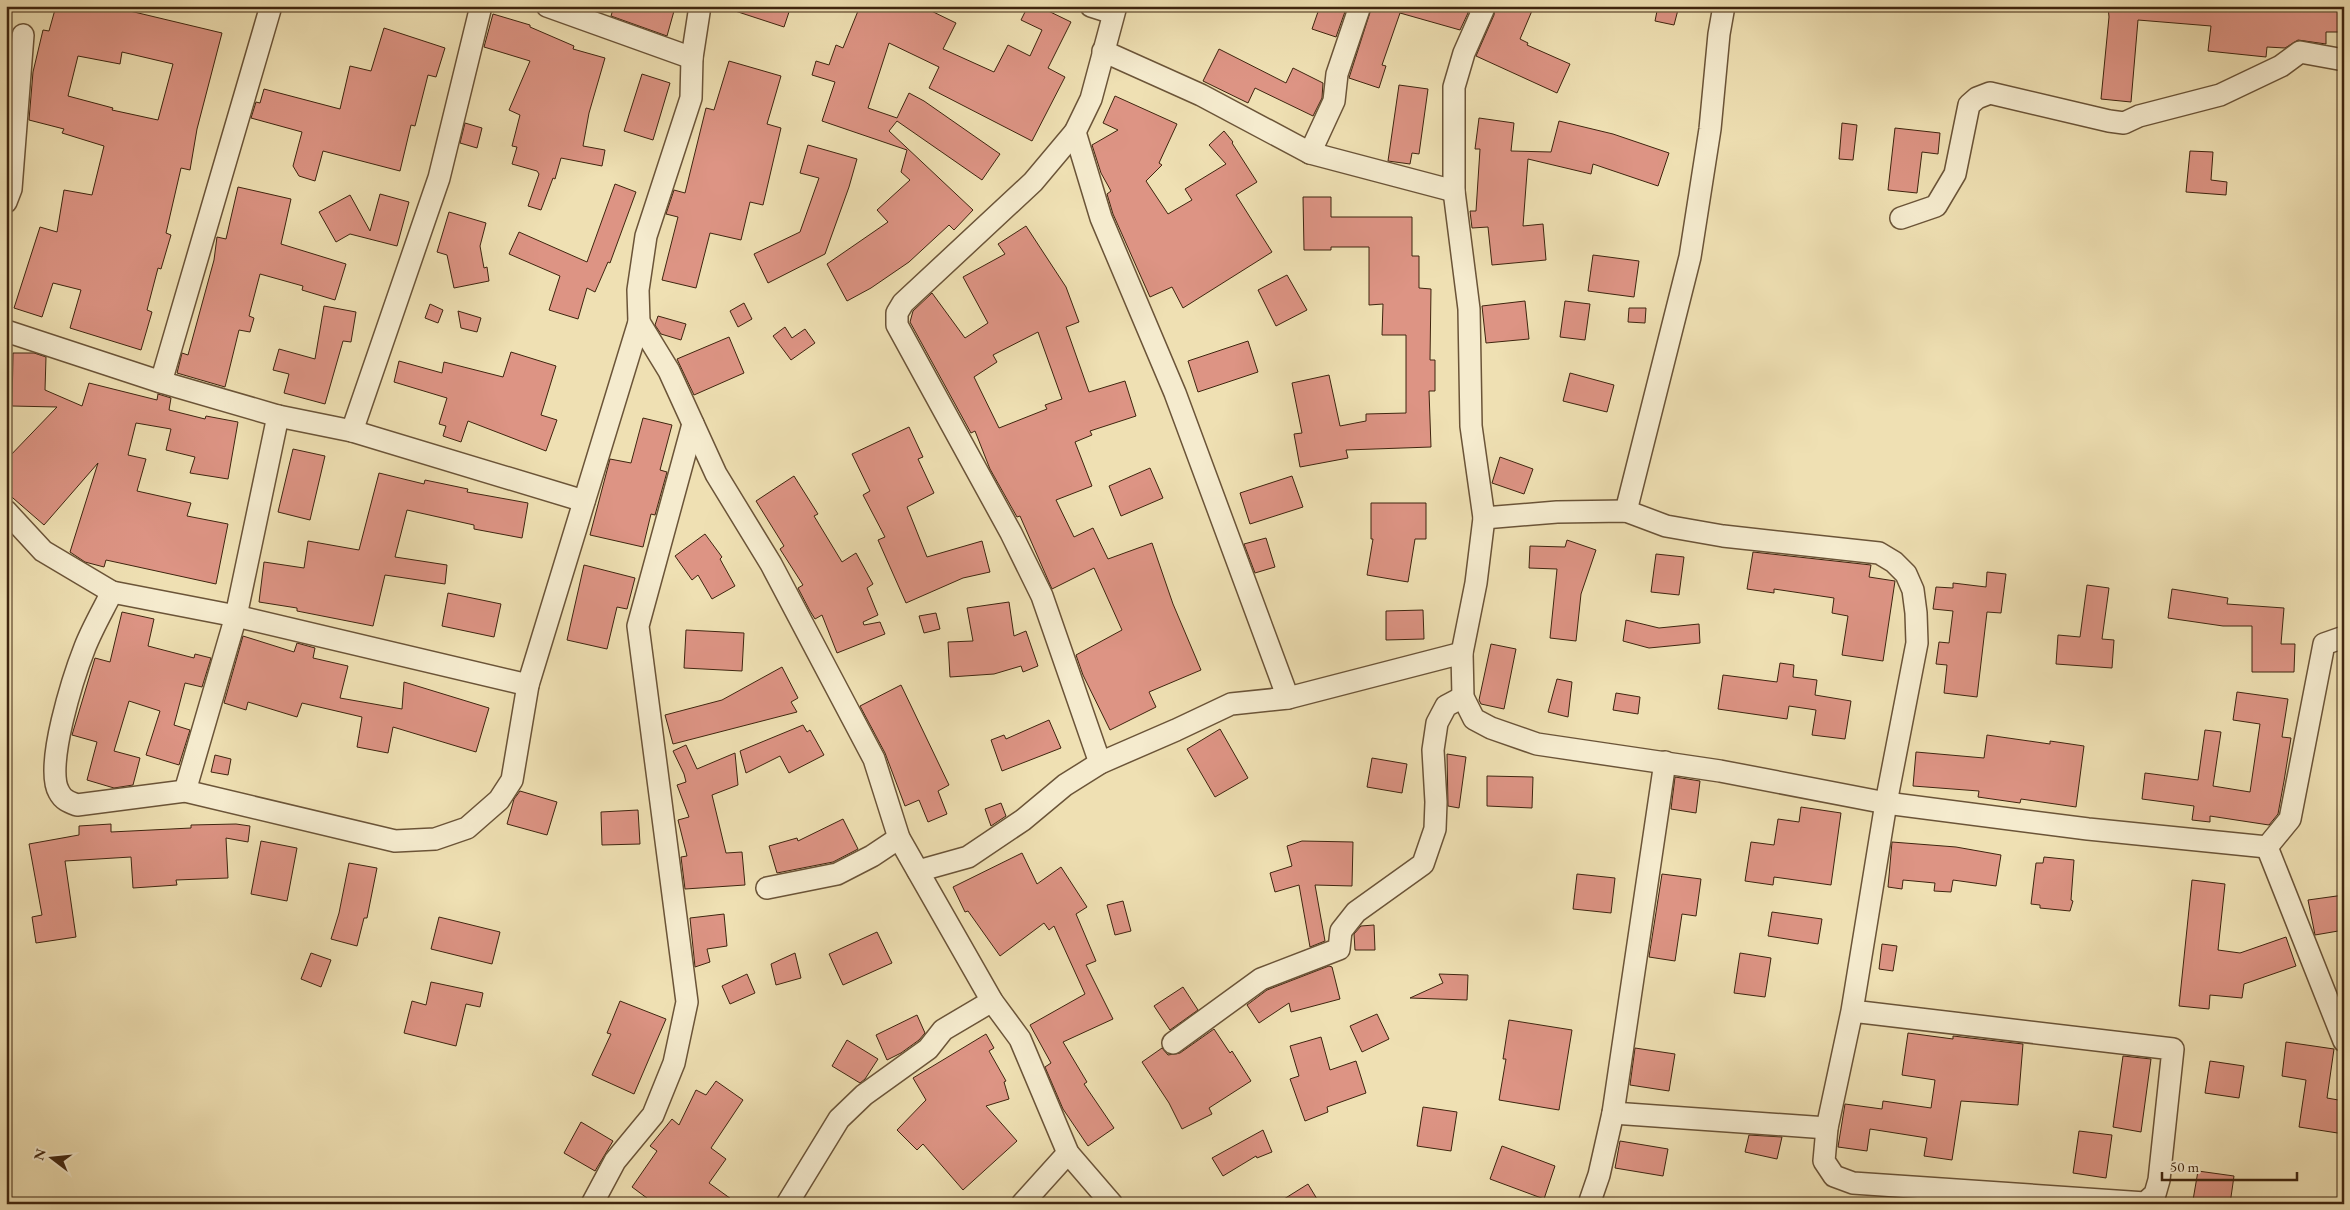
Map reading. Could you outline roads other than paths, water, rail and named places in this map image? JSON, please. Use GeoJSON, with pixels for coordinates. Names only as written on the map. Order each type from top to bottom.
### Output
{"type":"FeatureCollection","features":[{"type":"Feature","properties":{"kind":"street"},"geometry":{"type":"LineString","coordinates":[[161,382],[271,6]]}},
{"type":"Feature","properties":{"kind":"street"},"geometry":{"type":"LineString","coordinates":[[352,431],[439,178],[481,6]]}},
{"type":"Feature","properties":{"kind":"street"},"geometry":{"type":"LineString","coordinates":[[547,6],[692,58]]}},
{"type":"Feature","properties":{"kind":"street"},"geometry":{"type":"LineString","coordinates":[[112,592],[85,647],[57,740],[56,778],[58,791],[67,802],[77,805],[185,791],[395,841],[435,839],[466,828],[499,800],[512,780],[528,685],[639,322],[638,290],[646,236],[691,98],[692,58],[700,6]]}},
{"type":"Feature","properties":{"kind":"street"},"geometry":{"type":"LineString","coordinates":[[1091,6],[1114,9],[1090,98],[1075,132],[1033,182],[903,303],[896,313],[897,324],[1011,533],[1042,596],[1100,763]]}},
{"type":"Feature","properties":{"kind":"street"},"geometry":{"type":"LineString","coordinates":[[1310,153],[1334,101],[1337,74],[1360,6]]}},
{"type":"Feature","properties":{"kind":"street"},"geometry":{"type":"LineString","coordinates":[[1478,6],[1483,10],[1464,53],[1454,87],[1454,191],[1469,309],[1471,426],[1484,518],[1476,583],[1462,653],[1463,697],[1474,719],[1491,728],[1537,744],[1720,770],[1886,803],[2088,828],[2267,847]]}},
{"type":"Feature","properties":{"kind":"street"},"geometry":{"type":"LineString","coordinates":[[1626,510],[1690,257],[1710,128],[1719,34],[1724,6]]}},
{"type":"Feature","properties":{"kind":"street"},"geometry":{"type":"LineString","coordinates":[[6,202],[11,189],[23,35]]}},
{"type":"Feature","properties":{"kind":"street"},"geometry":{"type":"LineString","coordinates":[[1103,51],[1202,95],[1310,153],[1454,191]]}},
{"type":"Feature","properties":{"kind":"street"},"geometry":{"type":"LineString","coordinates":[[1901,218],[1936,206],[1955,174],[1968,104],[1990,93],[2124,123],[2139,116],[2220,95],[2281,66],[2300,52],[2344,60]]}},
{"type":"Feature","properties":{"kind":"street"},"geometry":{"type":"LineString","coordinates":[[1075,132],[1100,218],[1175,393],[1288,698]]}},
{"type":"Feature","properties":{"kind":"street"},"geometry":{"type":"LineString","coordinates":[[639,322],[669,371],[716,474],[771,564],[874,760],[899,838],[992,1001],[1020,1039],[1068,1152],[1112,1204]]}},
{"type":"Feature","properties":{"kind":"street"},"geometry":{"type":"LineString","coordinates":[[6,331],[161,382],[278,416],[352,431],[584,501]]}},
{"type":"Feature","properties":{"kind":"street"},"geometry":{"type":"LineString","coordinates":[[185,791],[236,616],[278,416]]}},
{"type":"Feature","properties":{"kind":"street"},"geometry":{"type":"LineString","coordinates":[[592,1204],[615,1161],[653,1115],[674,1063],[687,1002],[638,626],[693,424]]}},
{"type":"Feature","properties":{"kind":"street"},"geometry":{"type":"LineString","coordinates":[[1484,518],[1557,512],[1626,510],[1666,526],[1723,536],[1879,553],[1894,562],[1906,574],[1913,590],[1917,643],[1886,803],[1852,1011],[1827,1128],[1824,1161],[1834,1176],[1853,1182],[2145,1203],[2155,1194],[2159,1180],[2173,1049],[1852,1011]]}},
{"type":"Feature","properties":{"kind":"street"},"geometry":{"type":"LineString","coordinates":[[6,511],[43,550],[112,592],[236,616],[528,685]]}},
{"type":"Feature","properties":{"kind":"street"},"geometry":{"type":"LineString","coordinates":[[2267,847],[2290,819],[2324,644],[2344,637]]}},
{"type":"Feature","properties":{"kind":"street"},"geometry":{"type":"LineString","coordinates":[[918,871],[968,857],[1023,820],[1065,785],[1100,763],[1231,704],[1288,698],[1462,653]]}},
{"type":"Feature","properties":{"kind":"street"},"geometry":{"type":"LineString","coordinates":[[1173,1043],[1261,979],[1339,949],[1341,932],[1356,912],[1422,864],[1435,829],[1436,802],[1433,750],[1437,722],[1446,706],[1463,697]]}},
{"type":"Feature","properties":{"kind":"street"},"geometry":{"type":"LineString","coordinates":[[1589,1204],[1600,1175],[1613,1113],[1665,762]]}},
{"type":"Feature","properties":{"kind":"street"},"geometry":{"type":"LineString","coordinates":[[767,888],[837,874],[872,856],[899,838]]}},
{"type":"Feature","properties":{"kind":"street"},"geometry":{"type":"LineString","coordinates":[[2267,847],[2344,1041]]}},
{"type":"Feature","properties":{"kind":"street"},"geometry":{"type":"LineString","coordinates":[[787,1204],[839,1119],[864,1095],[928,1049],[943,1030],[992,1001]]}},
{"type":"Feature","properties":{"kind":"street"},"geometry":{"type":"LineString","coordinates":[[1613,1113],[1827,1128]]}},
{"type":"Feature","properties":{"kind":"street"},"geometry":{"type":"LineString","coordinates":[[1022,1204],[1068,1152]]}}]}
